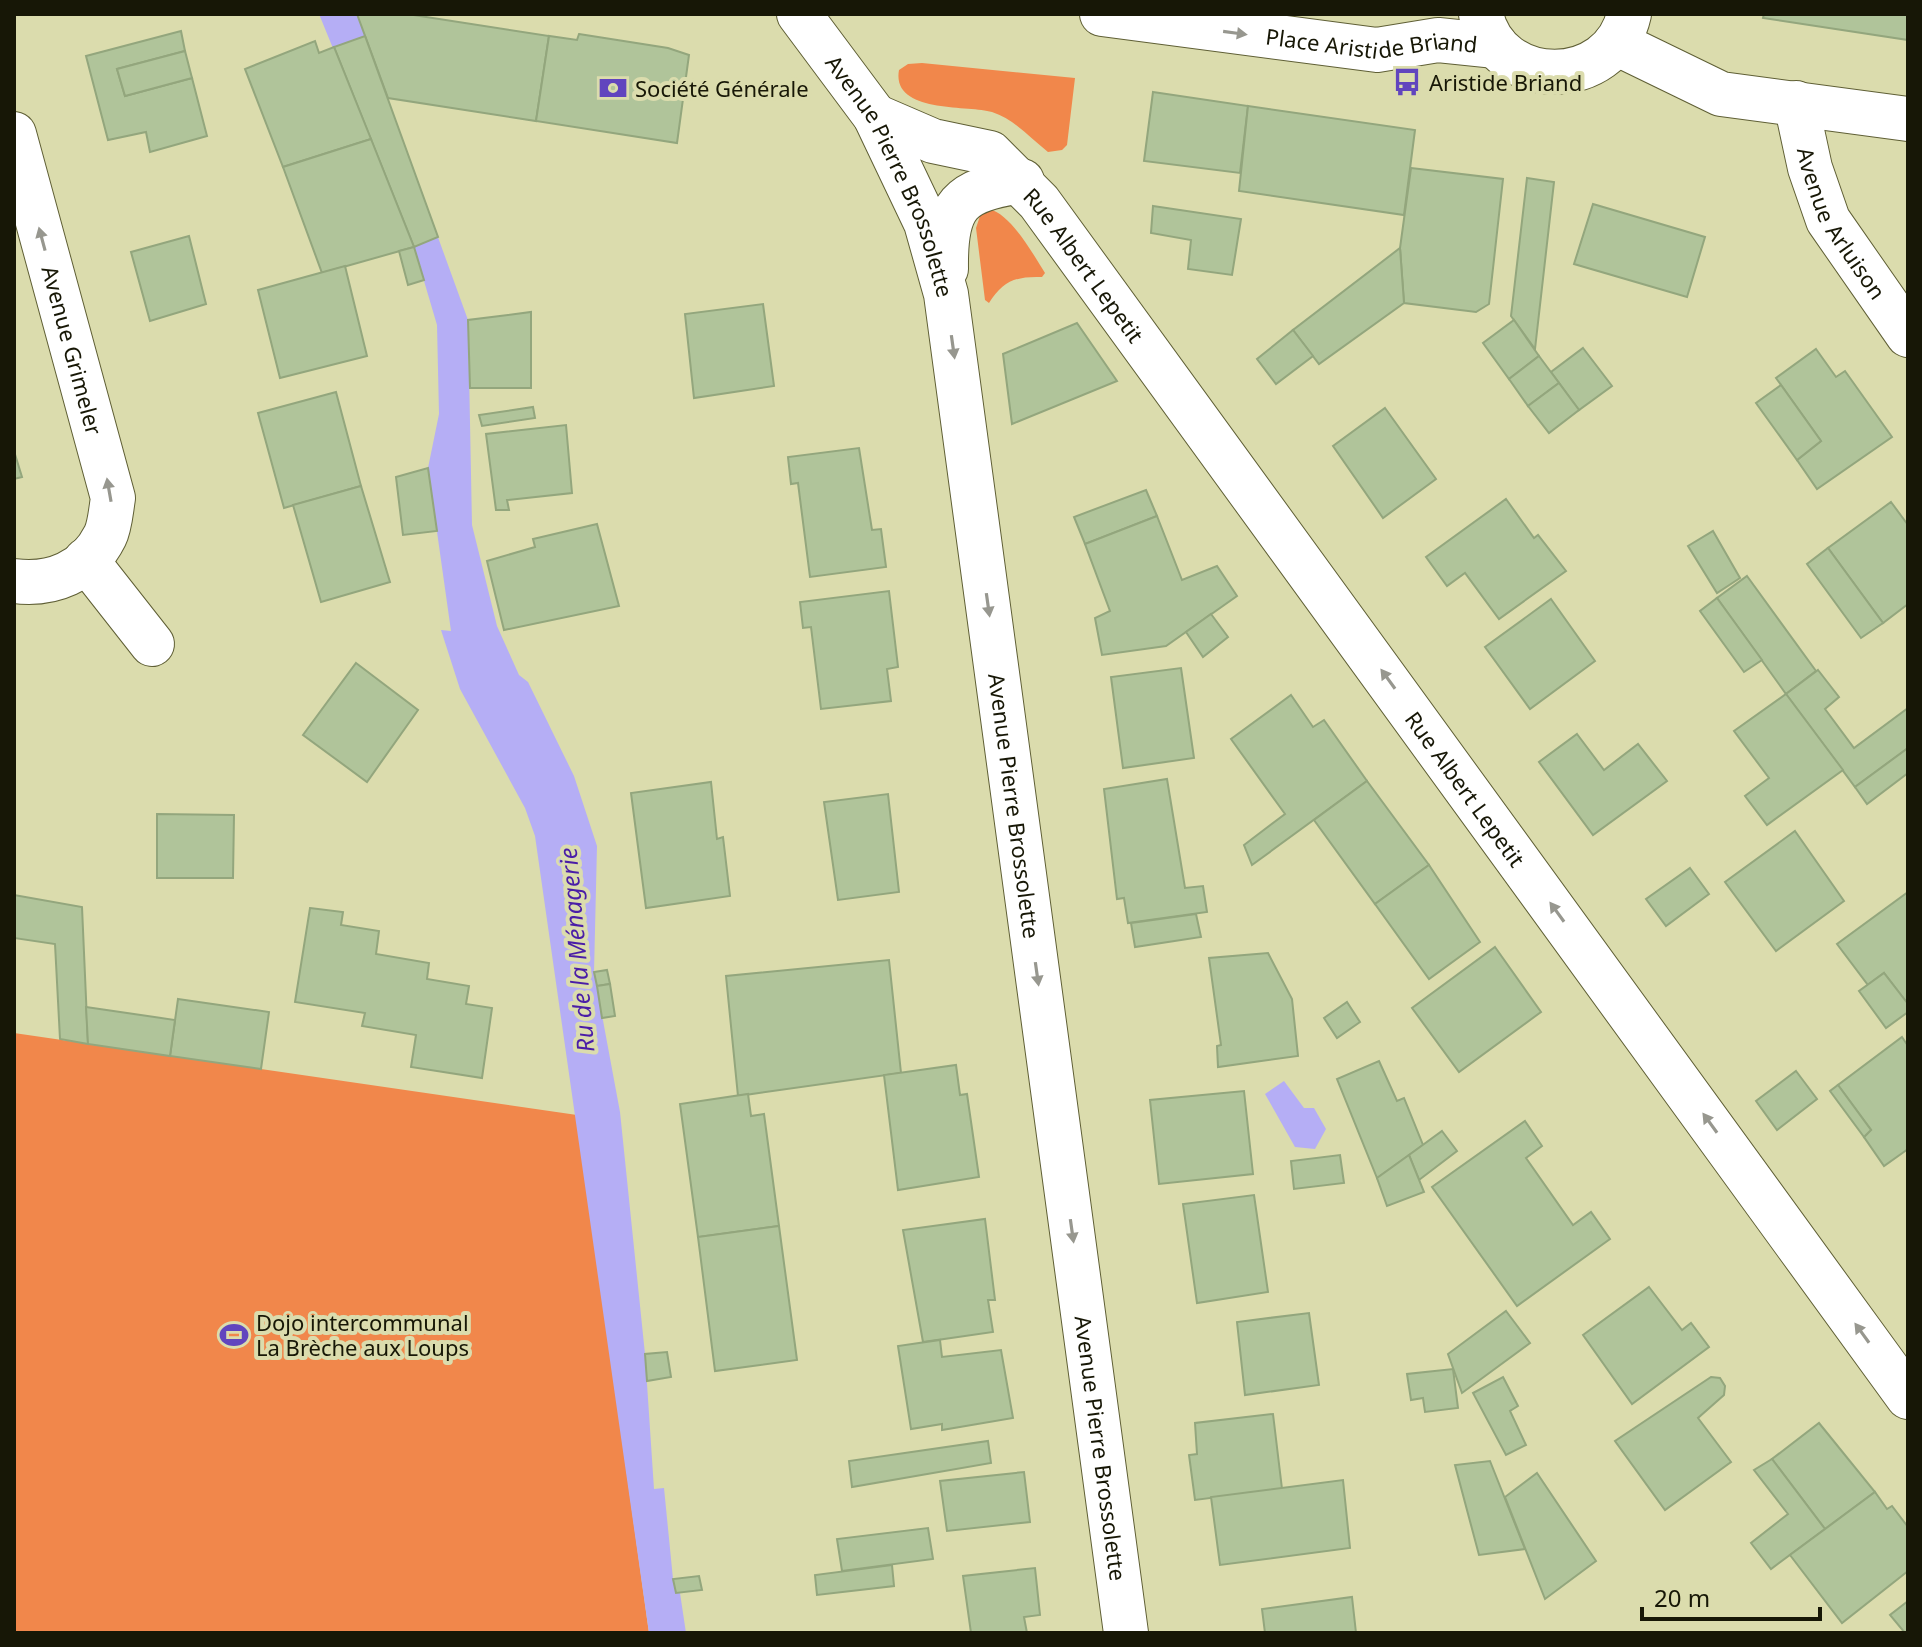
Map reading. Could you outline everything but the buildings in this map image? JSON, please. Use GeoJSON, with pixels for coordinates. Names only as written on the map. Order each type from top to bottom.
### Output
{"type":"FeatureCollection","features":[{"type":"Feature","properties":{"kind":"street","name":"Avenue Pierre Brossolette"},"geometry":{"type":"LineString","coordinates":[[799,14],[875,116],[926,223],[946,294],[1126,1633]]}},
{"type":"Feature","properties":{"kind":"street","name":"Place Aristide Briand"},"geometry":{"type":"LineString","coordinates":[[1102,14],[1377,50],[1489,30],[1513,61],[1533,71],[1556,74],[1579,70],[1600,59],[1622,29]]}},
{"type":"Feature","properties":{"kind":"street"},"geometry":{"type":"LineString","coordinates":[[1622,29],[1721,94],[1908,119]]}},
{"type":"Feature","properties":{"kind":"street","name":"Avenue Arluison"},"geometry":{"type":"LineString","coordinates":[[1796,103],[1810,168],[1828,220],[1908,335]]}},
{"type":"Feature","properties":{"kind":"street","name":"Rue Albert Lepetit"},"geometry":{"type":"LineString","coordinates":[[875,116],[933,141],[978,147],[990,153],[1022,181],[1302,560],[1908,1397]]}},
{"type":"Feature","properties":{"kind":"street","name":"Avenue Grimeler"},"geometry":{"type":"LineString","coordinates":[[14,134],[113,498],[106,536],[70,576],[34,584],[14,581]]}},
{"type":"Feature","properties":{"kind":"street","name":"Rue Albert Lepetit"},"geometry":{"type":"LineString","coordinates":[[946,294],[945,235],[953,211],[967,194],[991,185],[1022,181]]}},
{"type":"Feature","properties":{"kind":"street"},"geometry":{"type":"LineString","coordinates":[[86,560],[152,644]]}},
{"type":"Feature","properties":{"kind":"shaded area"},"geometry":{"type":"Polygon","coordinates":[[[908,64],[1075,78],[1067,145],[1062,150],[1048,152],[1000,115],[919,101],[907,94],[900,84],[899,70],[908,64]]]}},
{"type":"Feature","properties":{"kind":"shaded area"},"geometry":{"type":"Polygon","coordinates":[[[989,209],[1013,226],[1045,273],[1042,277],[1011,281],[989,303],[985,300],[976,228],[981,213],[989,209]]]}},
{"type":"Feature","properties":{"kind":"shaded area"},"geometry":{"type":"Polygon","coordinates":[[[14,1033],[577,1115],[649,1633],[14,1633],[14,1033]]]}},
{"type":"Feature","properties":{"kind":"water","name":"Ru de la Ménagerie"},"geometry":{"type":"Polygon","coordinates":[[[319,14],[357,14],[468,320],[472,525],[497,626],[519,675],[528,682],[574,776],[597,846],[594,972],[620,1112],[645,1354],[654,1489],[664,1488],[673,1579],[676,1593],[680,1593],[686,1633],[649,1633],[535,836],[525,808],[460,689],[441,630],[451,631],[428,468],[439,414],[437,325],[414,247],[319,14]]]}},
{"type":"Feature","properties":{"kind":"water"},"geometry":{"type":"Polygon","coordinates":[[[1284,1081],[1304,1108],[1314,1108],[1326,1129],[1315,1149],[1295,1147],[1265,1094],[1284,1081]]]}},
{"type":"Feature","properties":{"kind":"place","name":"Aristide Briand"},"geometry":{"type":"Point","coordinates":[1407,82]}},
{"type":"Feature","properties":{"kind":"place","name":"Société Générale"},"geometry":{"type":"Point","coordinates":[613,88]}},
{"type":"Feature","properties":{"kind":"place","name":"Dojo intercommunal La Brèche aux Loups"},"geometry":{"type":"Point","coordinates":[234,1335]}}]}
